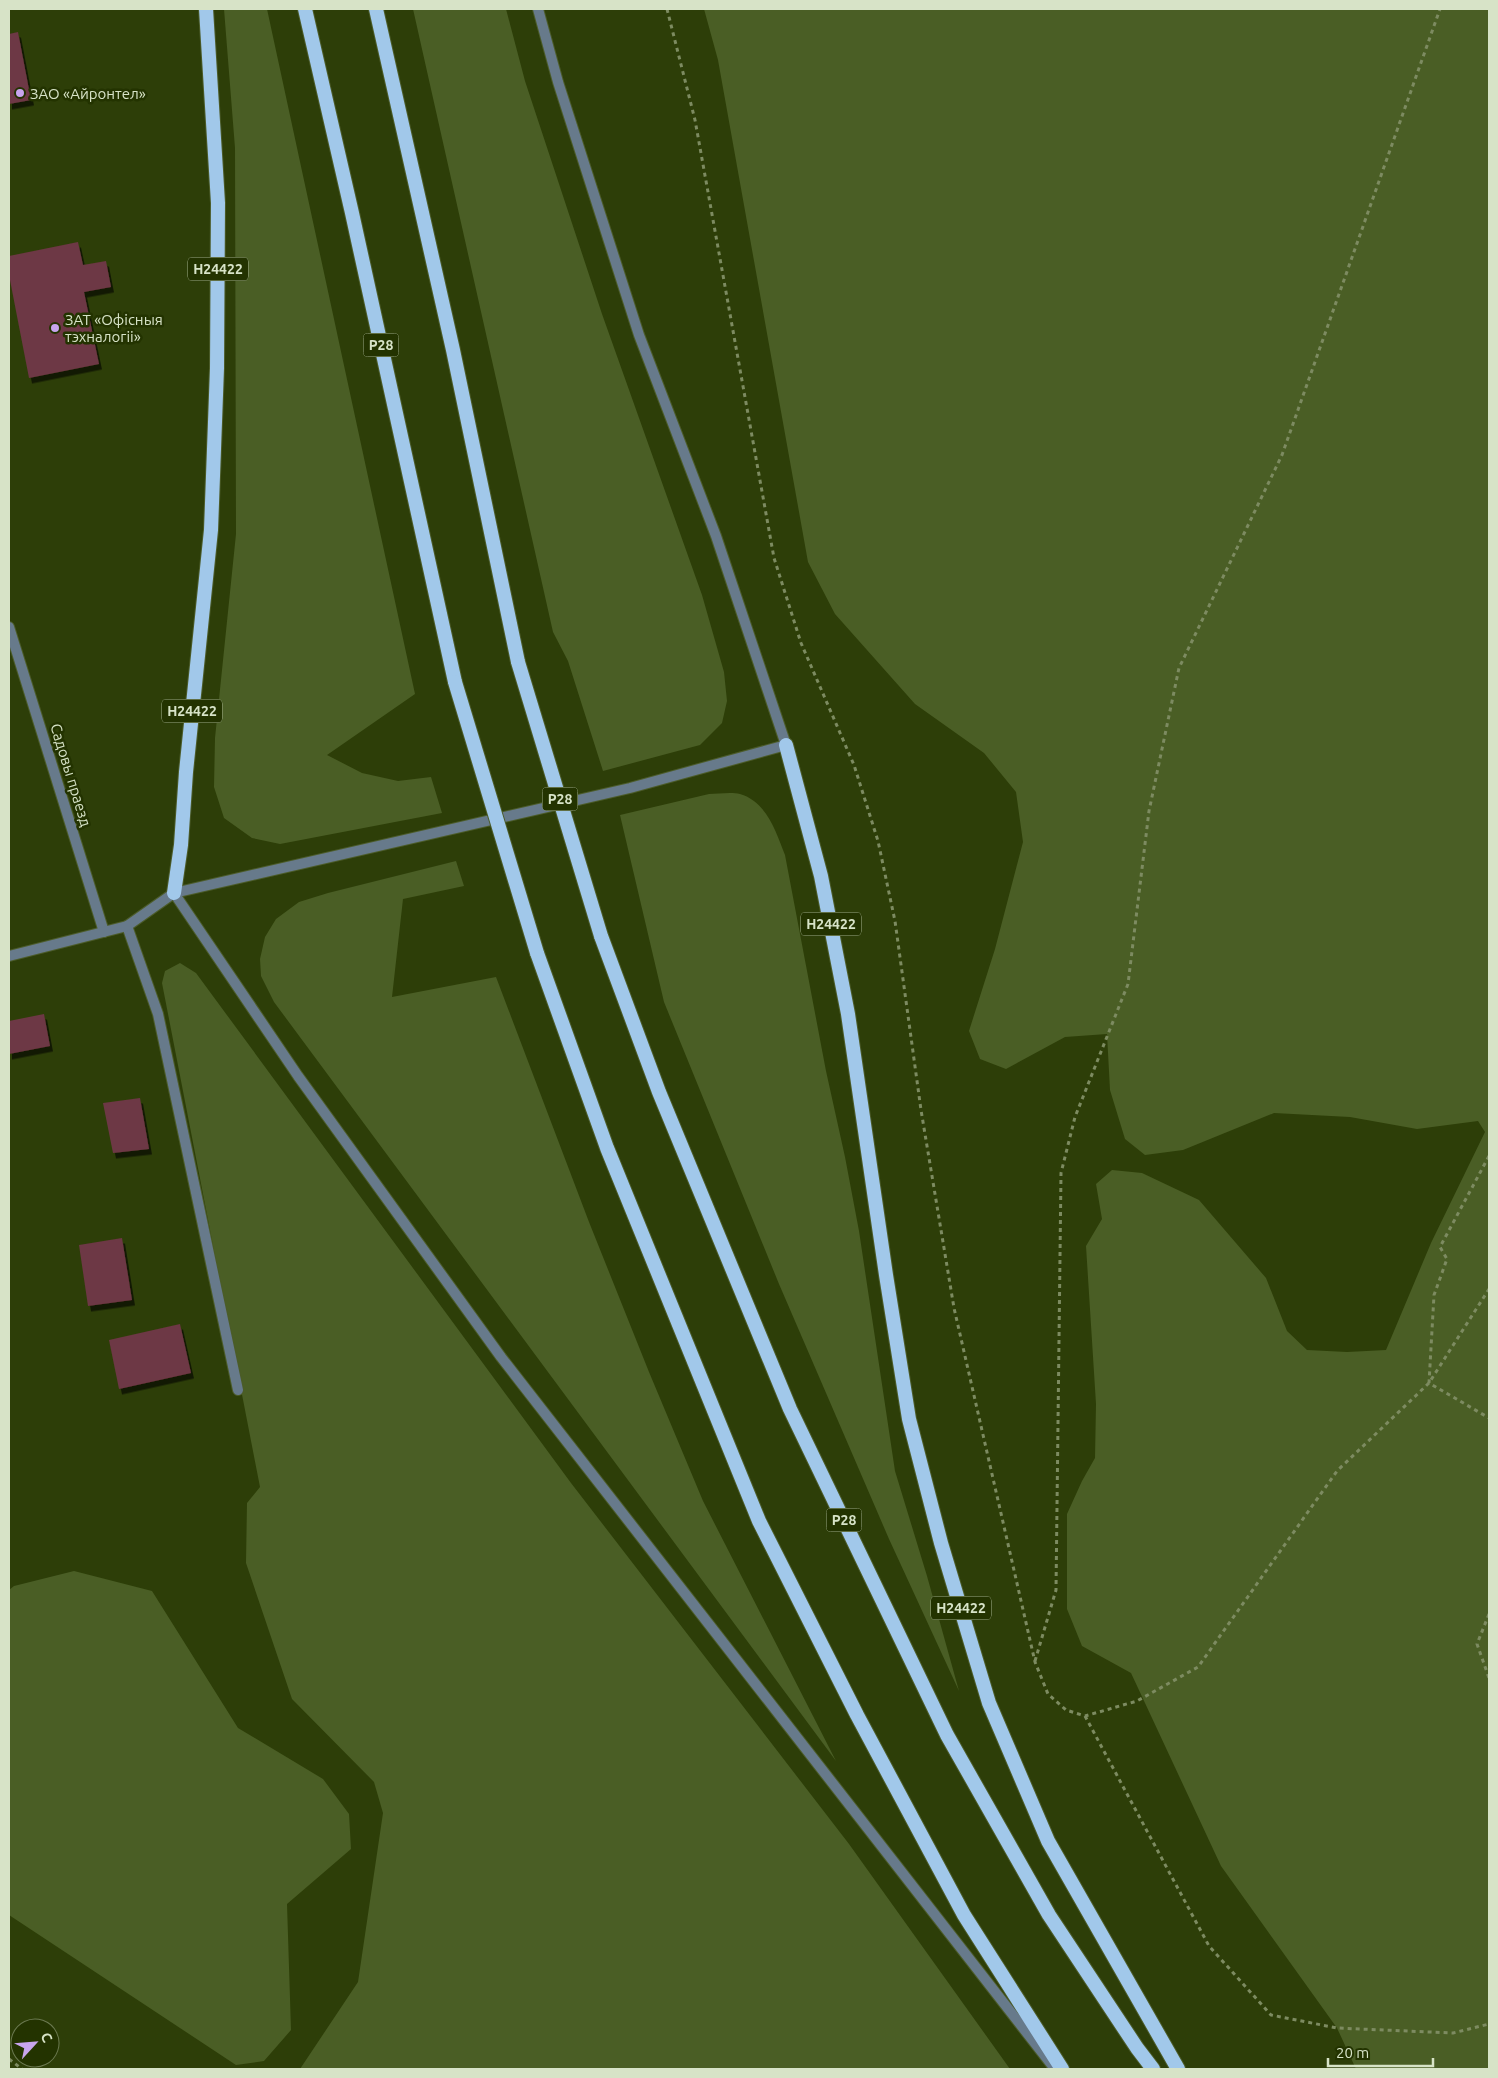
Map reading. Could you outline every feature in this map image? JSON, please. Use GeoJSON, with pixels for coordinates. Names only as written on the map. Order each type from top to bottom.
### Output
{"type":"FeatureCollection","features":[{"type":"Feature","properties":{"kind":"highway","name":"Н24422"},"geometry":{"type":"LineString","coordinates":[[174,893],[181,846],[186,772],[211,530],[217,368],[218,203],[206,9]]}},
{"type":"Feature","properties":{"kind":"highway","name":"Р28"},"geometry":{"type":"LineString","coordinates":[[305,9],[455,682],[537,953],[607,1148],[759,1521],[857,1715],[964,1915],[1062,2069]]}},
{"type":"Feature","properties":{"kind":"highway","name":"Р28"},"geometry":{"type":"LineString","coordinates":[[376,9],[453,350],[518,662],[601,936],[659,1092],[790,1409],[947,1735],[1049,1915],[1136,2048],[1153,2069]]}},
{"type":"Feature","properties":{"kind":"highway","name":"Н24422"},"geometry":{"type":"LineString","coordinates":[[786,745],[821,876],[844,994],[909,1419],[941,1543],[989,1703],[1048,1841],[1178,2069]]}},
{"type":"Feature","properties":{"kind":"street","name":"Н24422"},"geometry":{"type":"LineString","coordinates":[[538,9],[558,82],[639,335],[716,536],[786,745]]}},
{"type":"Feature","properties":{"kind":"street","name":"Садовы праезд"},"geometry":{"type":"LineString","coordinates":[[9,627],[104,932]]}},
{"type":"Feature","properties":{"kind":"street"},"geometry":{"type":"LineString","coordinates":[[9,956],[127,926],[174,893],[630,788],[786,745]]}},
{"type":"Feature","properties":{"kind":"street"},"geometry":{"type":"LineString","coordinates":[[174,893],[293,1068],[501,1357],[1055,2069]]}},
{"type":"Feature","properties":{"kind":"street"},"geometry":{"type":"LineString","coordinates":[[127,926],[158,1014],[238,1390]]}},
{"type":"Feature","properties":{"kind":"path"},"geometry":{"type":"LineString","coordinates":[[667,9],[695,120],[774,558],[801,643],[854,765],[878,841],[895,922],[921,1110],[954,1308],[1035,1662],[1048,1694],[1066,1710],[1085,1716],[1137,1701],[1198,1667],[1337,1471],[1429,1383],[1489,1289]]}},
{"type":"Feature","properties":{"kind":"path"},"geometry":{"type":"LineString","coordinates":[[1035,1662],[1056,1590],[1061,1173],[1074,1117],[1128,984],[1149,811],[1179,668],[1282,455],[1440,9]]}},
{"type":"Feature","properties":{"kind":"path"},"geometry":{"type":"LineString","coordinates":[[1429,1383],[1434,1295],[1447,1259],[1440,1247],[1489,1156]]}},
{"type":"Feature","properties":{"kind":"path"},"geometry":{"type":"LineString","coordinates":[[1429,1383],[1489,1418]]}},
{"type":"Feature","properties":{"kind":"path"},"geometry":{"type":"LineString","coordinates":[[1489,1614],[1477,1644],[1489,1678]]}},
{"type":"Feature","properties":{"kind":"path"},"geometry":{"type":"LineString","coordinates":[[1085,1716],[1209,1946],[1271,2015],[1337,2028],[1443,2033],[1453,2033],[1489,2024]]}},
{"type":"Feature","properties":{"kind":"path"},"geometry":{"type":"LineString","coordinates":[[9,2059],[22,2069]]}},
{"type":"Feature","properties":{"kind":"green space"},"geometry":{"type":"Polygon","coordinates":[[[224,9],[267,9],[415,694],[327,755],[362,773],[398,781],[431,777],[442,813],[280,844],[252,838],[224,818],[214,787],[215,738],[236,534],[235,148],[224,9]]]}},
{"type":"Feature","properties":{"kind":"green space"},"geometry":{"type":"Polygon","coordinates":[[[413,9],[506,9],[525,81],[602,314],[702,595],[724,672],[727,701],[722,723],[700,745],[603,771],[568,661],[553,632],[413,9]]]}},
{"type":"Feature","properties":{"kind":"green space"},"geometry":{"type":"Polygon","coordinates":[[[704,9],[1489,9],[1489,2069],[1356,2069],[1337,2028],[1221,1866],[1131,1673],[1082,1646],[1067,1609],[1067,1514],[1095,1458],[1096,1404],[1086,1246],[1102,1219],[1096,1184],[1112,1170],[1142,1173],[1199,1200],[1266,1278],[1287,1331],[1307,1350],[1347,1352],[1386,1350],[1431,1243],[1485,1132],[1478,1121],[1417,1129],[1350,1117],[1274,1113],[1183,1150],[1145,1155],[1125,1139],[1110,1090],[1107,1034],[1065,1037],[1006,1069],[980,1059],[969,1031],[995,949],[1023,842],[1016,792],[984,753],[915,704],[835,614],[808,562],[718,60],[704,9]]]}},
{"type":"Feature","properties":{"kind":"green space"},"geometry":{"type":"Polygon","coordinates":[[[709,794],[740,794],[757,804],[769,819],[785,855],[859,1231],[895,1471],[959,1691],[889,1539],[779,1284],[664,1002],[620,815],[709,794]]]}},
{"type":"Feature","properties":{"kind":"green space"},"geometry":{"type":"Polygon","coordinates":[[[456,861],[464,886],[403,899],[392,997],[496,977],[589,1222],[703,1501],[836,1761],[274,1002],[261,976],[260,959],[265,937],[276,919],[299,902],[456,861]]]}},
{"type":"Feature","properties":{"kind":"green space"},"geometry":{"type":"Polygon","coordinates":[[[180,963],[196,973],[571,1483],[849,1844],[1010,2069],[300,2069],[358,1982],[383,1813],[374,1782],[292,1699],[246,1563],[247,1503],[260,1487],[162,983],[165,971],[180,963]]]}},
{"type":"Feature","properties":{"kind":"green space"},"geometry":{"type":"Polygon","coordinates":[[[74,1571],[152,1591],[238,1728],[323,1779],[349,1814],[351,1849],[287,1904],[291,2030],[264,2061],[236,2065],[9,1915],[9,1590],[14,1586],[74,1571]]]}},
{"type":"Feature","properties":{"kind":"building"},"geometry":{"type":"Polygon","coordinates":[[[18,32],[31,100],[9,104],[9,34],[18,32]]]}},
{"type":"Feature","properties":{"kind":"building","name":"ЗАТ «Офісныя тэхналогіі»"},"geometry":{"type":"Polygon","coordinates":[[[78,242],[83,265],[106,261],[111,287],[84,292],[99,364],[29,378],[9,275],[9,256],[78,242]]]}},
{"type":"Feature","properties":{"kind":"building"},"geometry":{"type":"Polygon","coordinates":[[[44,1014],[50,1046],[9,1054],[9,1021],[44,1014]]]}},
{"type":"Feature","properties":{"kind":"building"},"geometry":{"type":"Polygon","coordinates":[[[140,1098],[149,1149],[113,1153],[103,1103],[140,1098]]]}},
{"type":"Feature","properties":{"kind":"building"},"geometry":{"type":"Polygon","coordinates":[[[122,1238],[132,1300],[88,1306],[79,1245],[122,1238]]]}},
{"type":"Feature","properties":{"kind":"building"},"geometry":{"type":"Polygon","coordinates":[[[180,1324],[191,1373],[119,1389],[109,1340],[180,1324]]]}},
{"type":"Feature","properties":{"kind":"place","name":"ЗАО «Айронтел»"},"geometry":{"type":"Point","coordinates":[20,93]}},
{"type":"Feature","properties":{"kind":"place","name":"ЗАТ «Офісныя тэхналогіі»"},"geometry":{"type":"Point","coordinates":[55,328]}}]}
